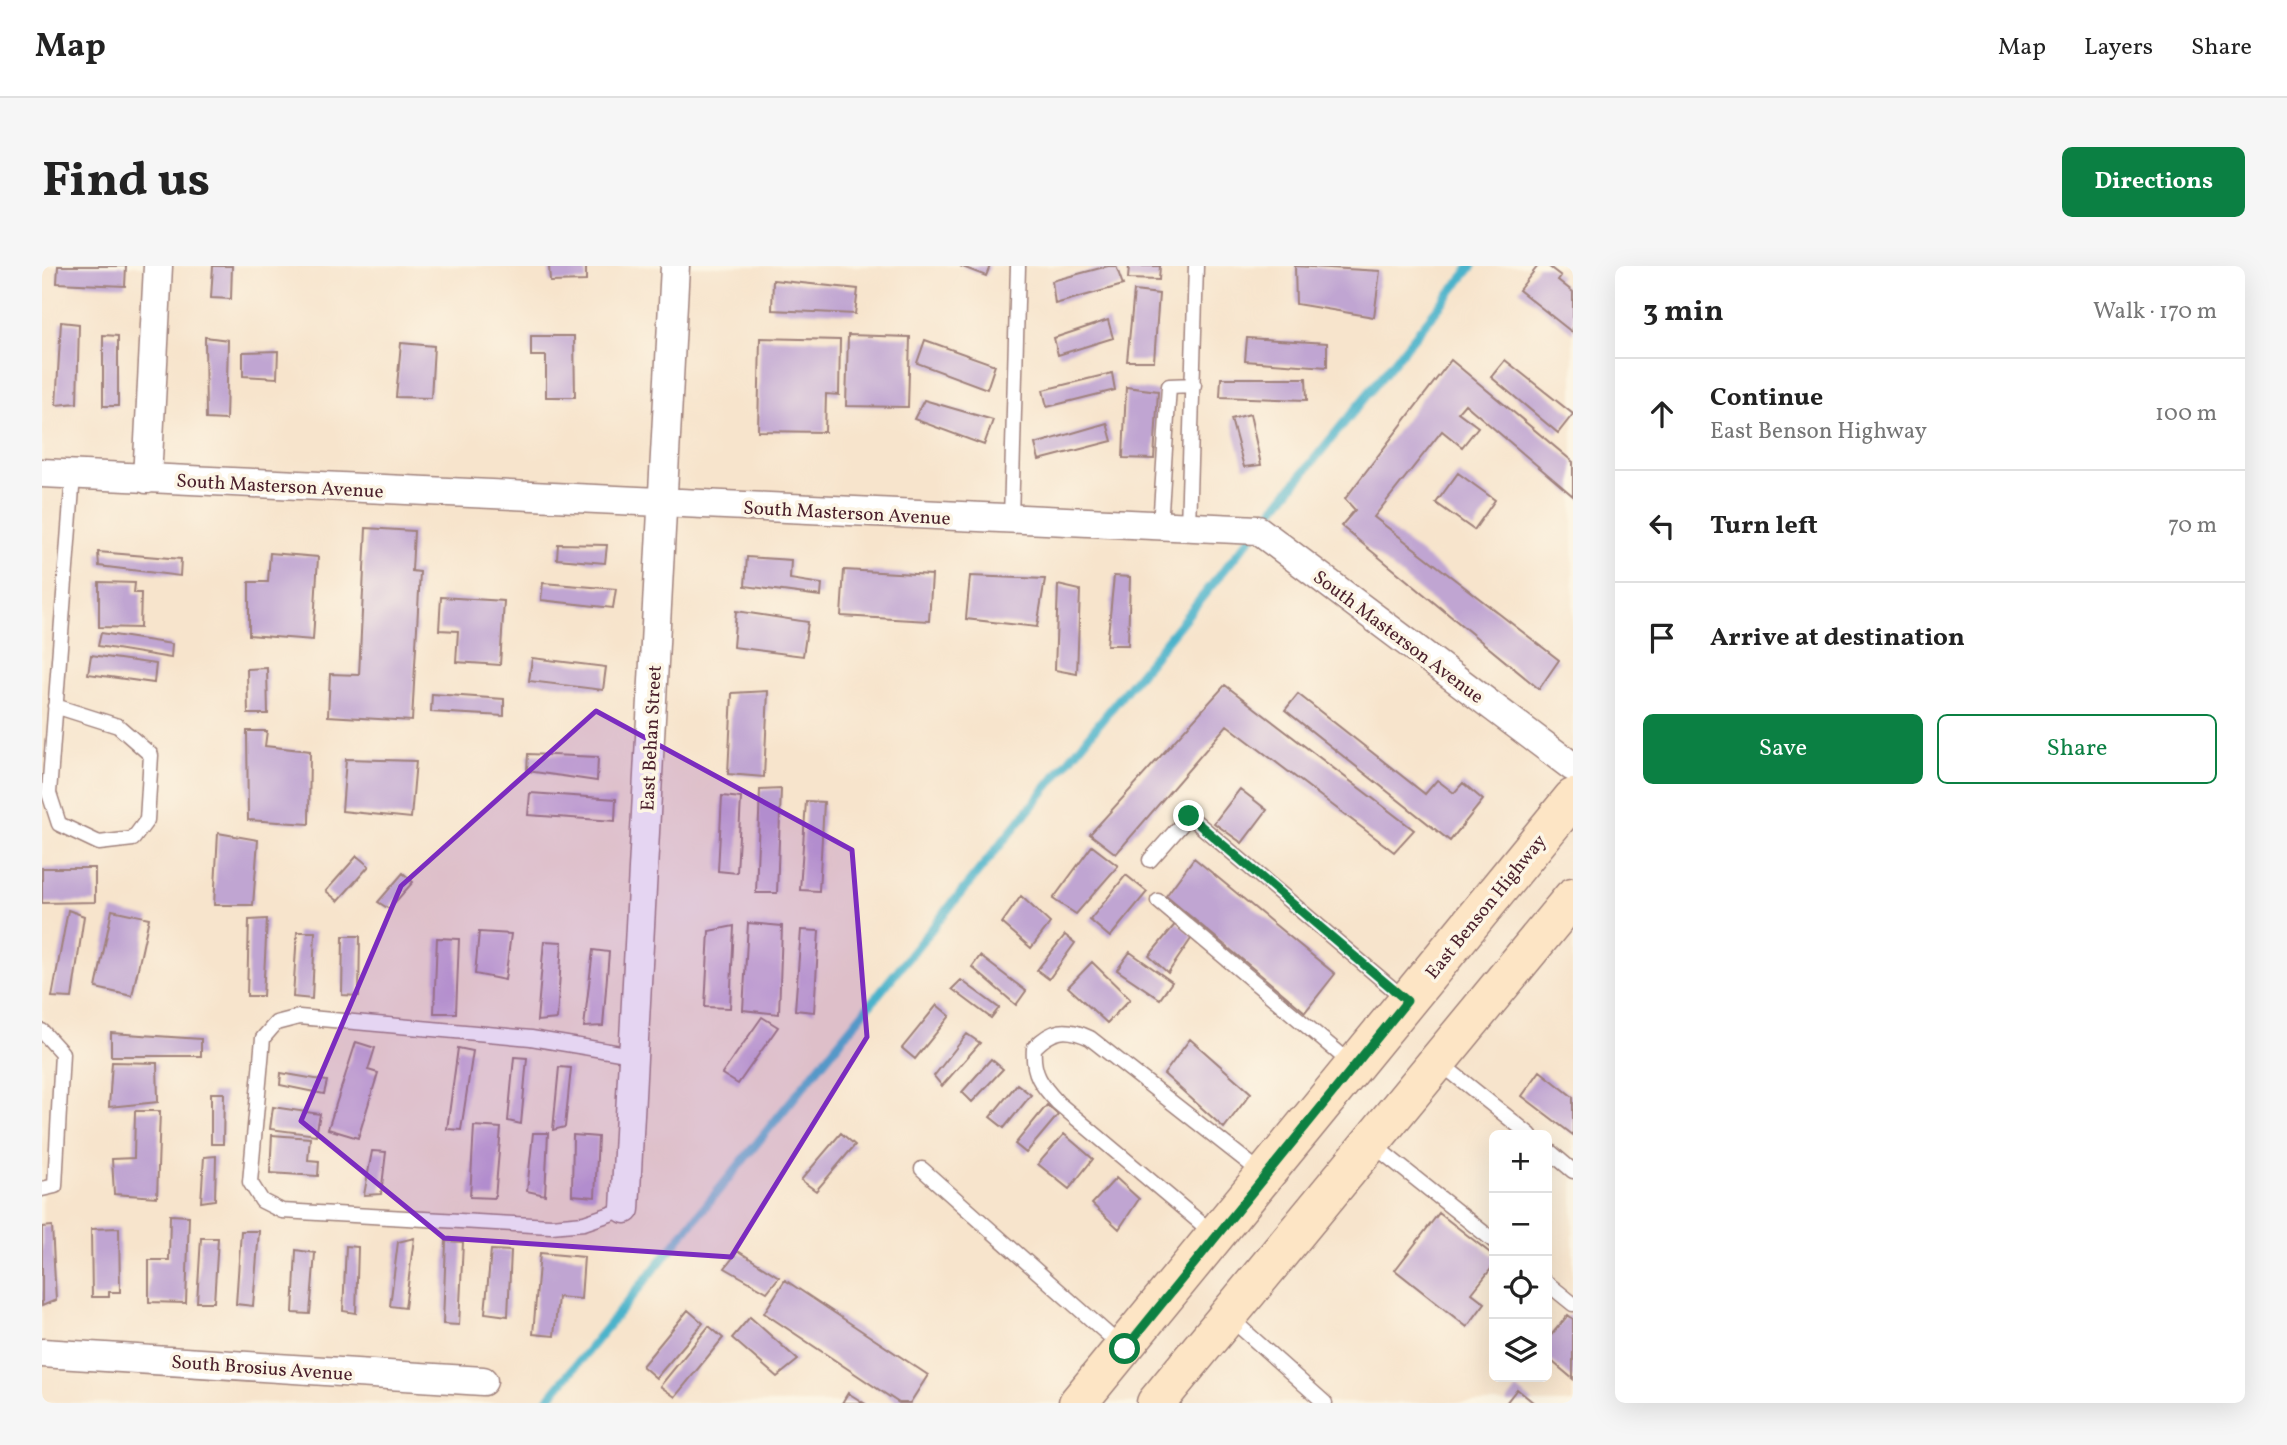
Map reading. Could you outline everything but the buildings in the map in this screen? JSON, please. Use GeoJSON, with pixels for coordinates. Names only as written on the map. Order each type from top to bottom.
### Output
{"type":"FeatureCollection","features":[{"type":"Feature","properties":{"kind":"main road","name":"East Benson Highway"},"geometry":{"type":"LineString","coordinates":[[1078,1403],[1125,1349],[1573,798]]}},
{"type":"Feature","properties":{"kind":"main road"},"geometry":{"type":"LineString","coordinates":[[1156,1403],[1573,897]]}},
{"type":"Feature","properties":{"kind":"street"},"geometry":{"type":"LineString","coordinates":[[148,479],[158,266]]}},
{"type":"Feature","properties":{"kind":"street","name":"East Behan Street"},"geometry":{"type":"LineString","coordinates":[[625,1209],[676,266]]}},
{"type":"Feature","properties":{"kind":"street","name":"South Masterson Avenue"},"geometry":{"type":"LineString","coordinates":[[42,473],[1258,530],[1573,767]]}},
{"type":"Feature","properties":{"kind":"street","name":"South Brosius Avenue"},"geometry":{"type":"LineString","coordinates":[[42,1353],[483,1381]]}},
{"type":"Feature","properties":{"kind":"lane"},"geometry":{"type":"LineString","coordinates":[[1011,519],[1018,266]]}},
{"type":"Feature","properties":{"kind":"lane"},"geometry":{"type":"LineString","coordinates":[[1188,527],[1196,266]]}},
{"type":"Feature","properties":{"kind":"lane"},"geometry":{"type":"LineString","coordinates":[[1160,526],[1169,386],[1194,385]]}},
{"type":"Feature","properties":{"kind":"lane"},"geometry":{"type":"LineString","coordinates":[[55,706],[118,726],[151,755],[147,820],[133,839],[99,843],[60,824],[49,793],[55,706],[73,475]]}},
{"type":"Feature","properties":{"kind":"lane"},"geometry":{"type":"LineString","coordinates":[[1150,860],[1189,816],[1407,1001]]}},
{"type":"Feature","properties":{"kind":"lane"},"geometry":{"type":"LineString","coordinates":[[1158,901],[1354,1066]]}},
{"type":"Feature","properties":{"kind":"lane"},"geometry":{"type":"LineString","coordinates":[[625,1209],[584,1223],[551,1227],[282,1211],[262,1201],[250,1182],[263,1038],[276,1023],[299,1017],[531,1038],[632,1055]]}},
{"type":"Feature","properties":{"kind":"lane"},"geometry":{"type":"LineString","coordinates":[[1215,1235],[1058,1103],[1040,1083],[1033,1065],[1034,1048],[1047,1034],[1063,1029],[1090,1038],[1265,1175]]}},
{"type":"Feature","properties":{"kind":"lane"},"geometry":{"type":"LineString","coordinates":[[42,1031],[62,1053],[55,1186],[42,1189]]}},
{"type":"Feature","properties":{"kind":"lane"},"geometry":{"type":"LineString","coordinates":[[1438,1061],[1524,1130]]}},
{"type":"Feature","properties":{"kind":"lane"},"geometry":{"type":"LineString","coordinates":[[1370,1143],[1489,1237]]}},
{"type":"Feature","properties":{"kind":"lane"},"geometry":{"type":"LineString","coordinates":[[1552,1153],[1573,1171]]}},
{"type":"Feature","properties":{"kind":"lane"},"geometry":{"type":"LineString","coordinates":[[922,1169],[1125,1349]]}},
{"type":"Feature","properties":{"kind":"lane"},"geometry":{"type":"LineString","coordinates":[[1552,1287],[1573,1304]]}},
{"type":"Feature","properties":{"kind":"lane"},"geometry":{"type":"LineString","coordinates":[[1228,1316],[1325,1403]]}},
{"type":"Feature","properties":{"kind":"highlighted area"},"geometry":{"type":"Polygon","coordinates":[[[596,711],[852,850],[867,1037],[731,1257],[444,1238],[301,1121],[401,886],[596,711]]]}},
{"type":"Feature","properties":{"kind":"waterway"},"geometry":{"type":"LineString","coordinates":[[545,1403],[1472,266]]}},
{"type":"Feature","properties":{"kind":"route"},"geometry":{"type":"LineString","coordinates":[[1125,1349],[1407,1001],[1189,816]]}}]}
